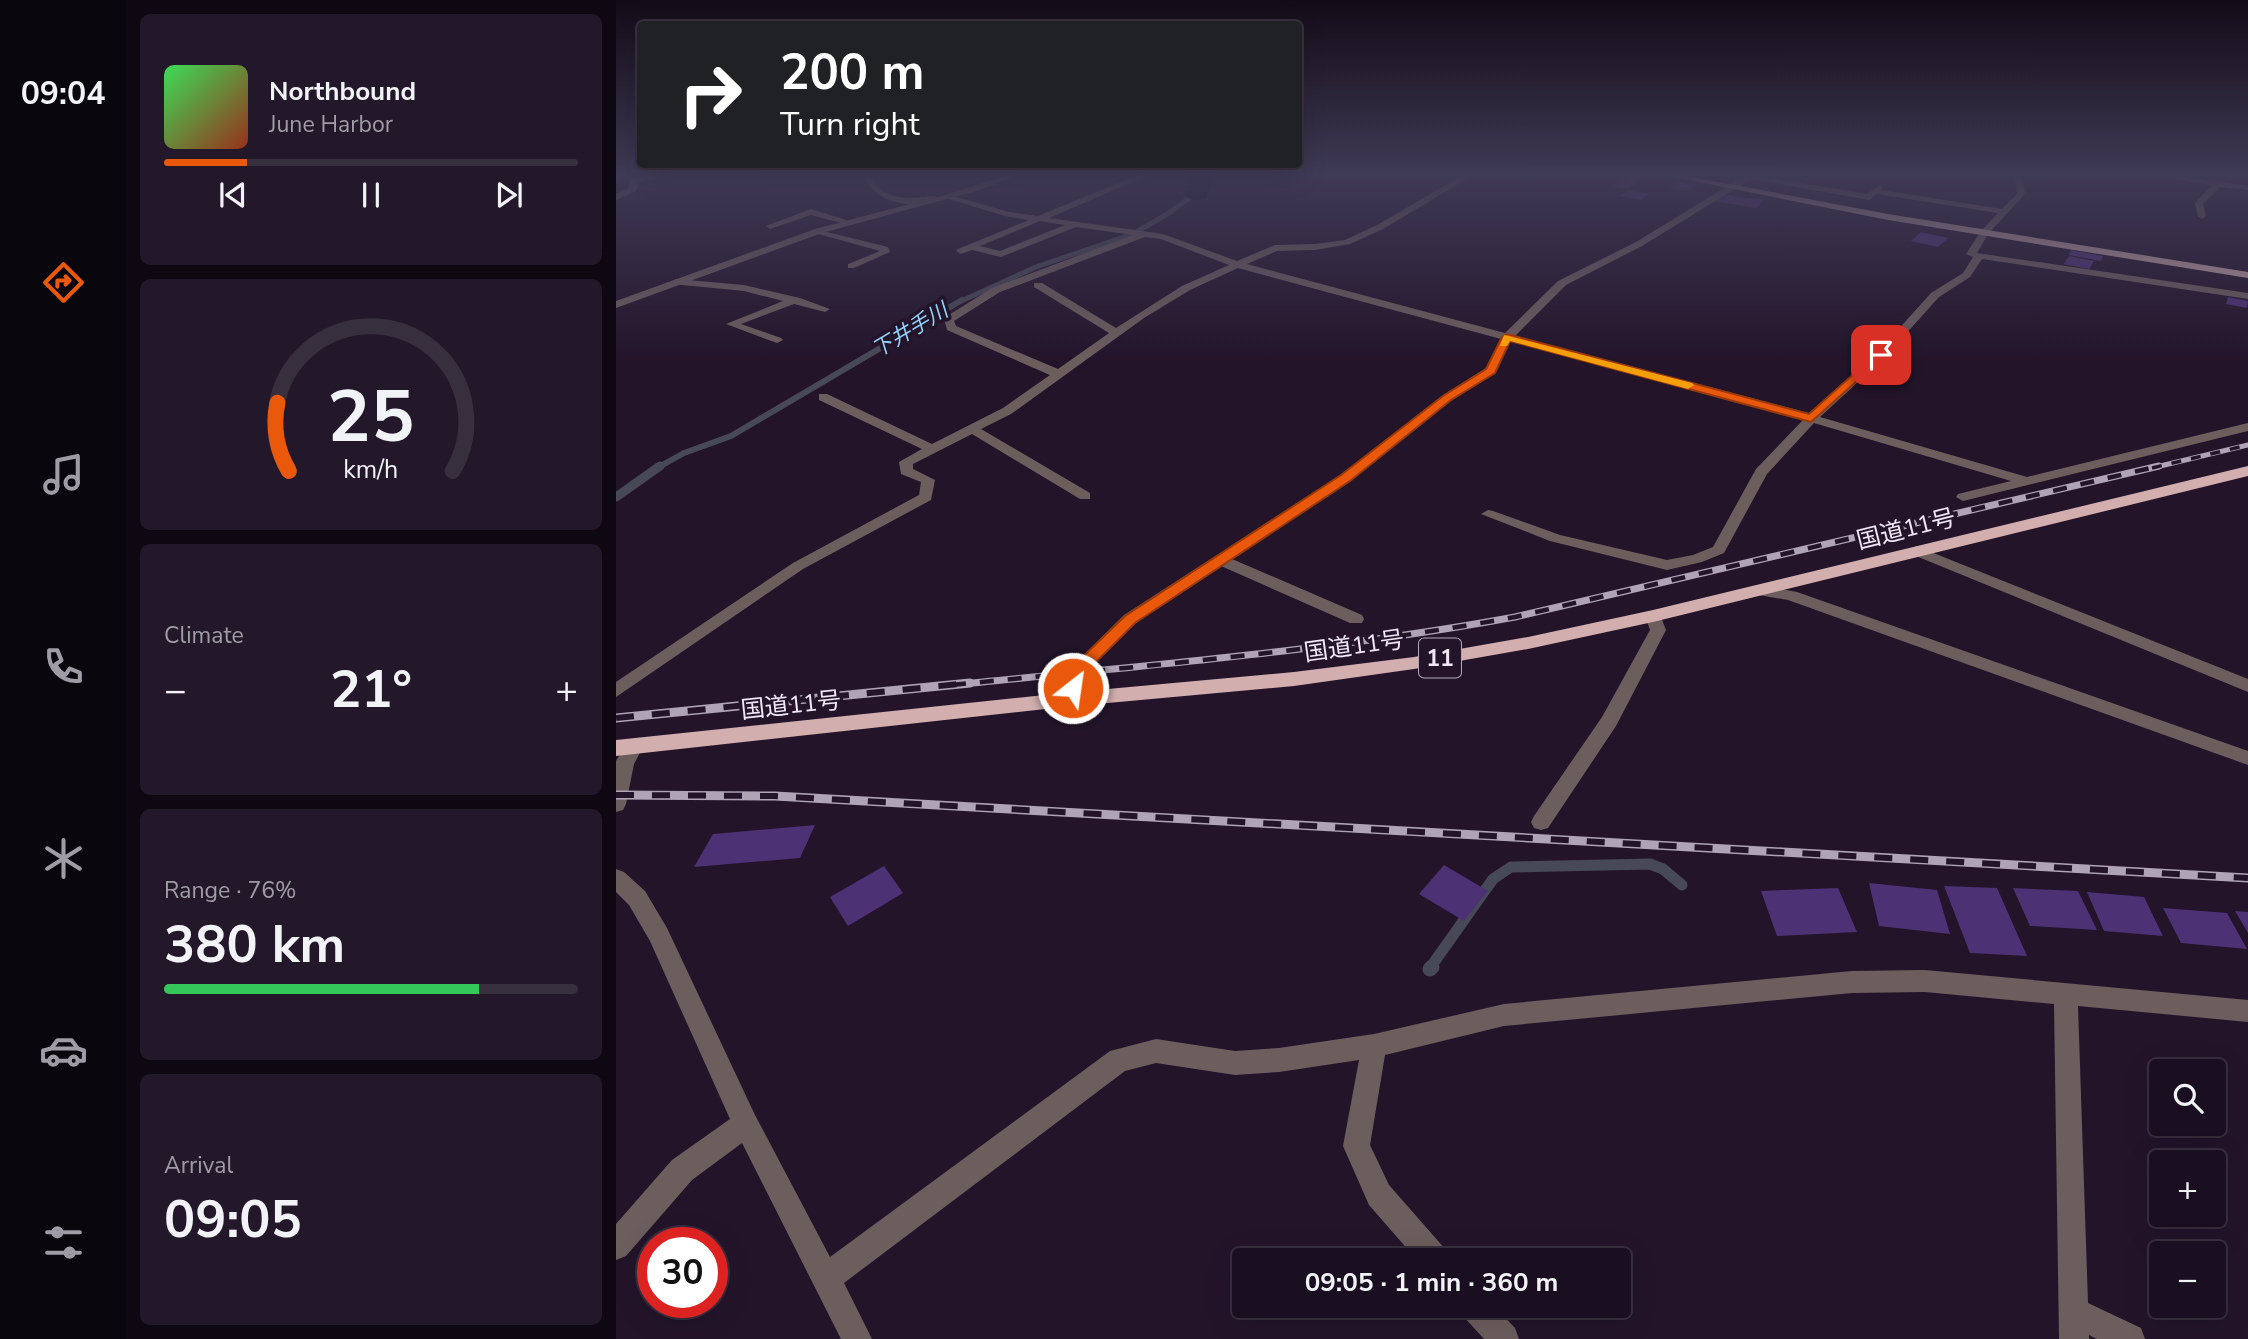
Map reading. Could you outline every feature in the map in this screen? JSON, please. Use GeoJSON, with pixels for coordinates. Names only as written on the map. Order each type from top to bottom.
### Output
{"type":"FeatureCollection","features":[{"type":"Feature","properties":{"kind":"highway","name":"国道11号"},"geometry":{"type":"LineString","coordinates":[[625,748],[1064,700],[1294,679],[1414,663],[1528,643],[1653,616],[2248,471]]}},
{"type":"Feature","properties":{"kind":"main road"},"geometry":{"type":"LineString","coordinates":[[2006,236],[2248,275]]}},
{"type":"Feature","properties":{"kind":"street"},"geometry":{"type":"LineString","coordinates":[[616,305],[803,236]]}},
{"type":"Feature","properties":{"kind":"street"},"geometry":{"type":"LineString","coordinates":[[838,236],[885,249],[885,253],[851,265]]}},
{"type":"Feature","properties":{"kind":"street"},"geometry":{"type":"LineString","coordinates":[[961,251],[996,236]]}},
{"type":"Feature","properties":{"kind":"street"},"geometry":{"type":"LineString","coordinates":[[971,247],[1001,254],[1045,236]]}},
{"type":"Feature","properties":{"kind":"street"},"geometry":{"type":"LineString","coordinates":[[1059,374],[951,328],[948,320],[996,290],[1135,236]]}},
{"type":"Feature","properties":{"kind":"street"},"geometry":{"type":"LineString","coordinates":[[1154,236],[1238,265],[1811,418],[2025,481]]}},
{"type":"Feature","properties":{"kind":"street"},"geometry":{"type":"LineString","coordinates":[[616,691],[798,566],[926,497],[929,480],[906,471],[906,462],[1007,411],[1186,288],[1275,248],[1315,247],[1347,242],[1359,236]]}},
{"type":"Feature","properties":{"kind":"street"},"geometry":{"type":"LineString","coordinates":[[1064,700],[1073,688],[1079,670],[1130,619],[1346,478],[1447,398],[1491,370],[1507,337],[1562,283],[1651,236]]}},
{"type":"Feature","properties":{"kind":"street"},"geometry":{"type":"LineString","coordinates":[[1982,236],[1971,254],[2248,296]]}},
{"type":"Feature","properties":{"kind":"street"},"geometry":{"type":"LineString","coordinates":[[1488,514],[1555,538],[1667,565],[1697,559],[1719,550],[1761,472],[1811,418],[1881,355],[1935,295],[1967,275],[1979,256]]}},
{"type":"Feature","properties":{"kind":"street"},"geometry":{"type":"LineString","coordinates":[[676,282],[744,288],[825,309]]}},
{"type":"Feature","properties":{"kind":"street"},"geometry":{"type":"LineString","coordinates":[[1038,285],[1117,333]]}},
{"type":"Feature","properties":{"kind":"street"},"geometry":{"type":"LineString","coordinates":[[777,340],[731,324],[796,300]]}},
{"type":"Feature","properties":{"kind":"street"},"geometry":{"type":"LineString","coordinates":[[822,397],[933,449]]}},
{"type":"Feature","properties":{"kind":"street"},"geometry":{"type":"LineString","coordinates":[[1963,497],[2248,427]]}},
{"type":"Feature","properties":{"kind":"street"},"geometry":{"type":"LineString","coordinates":[[974,430],[1085,496]]}},
{"type":"Feature","properties":{"kind":"street"},"geometry":{"type":"LineString","coordinates":[[1916,551],[2248,686]]}},
{"type":"Feature","properties":{"kind":"street"},"geometry":{"type":"LineString","coordinates":[[1220,560],[1356,619]]}},
{"type":"Feature","properties":{"kind":"street"},"geometry":{"type":"LineString","coordinates":[[1759,590],[1791,596],[2248,758]]}},
{"type":"Feature","properties":{"kind":"street"},"geometry":{"type":"LineString","coordinates":[[1541,822],[1609,721],[1658,630],[1653,616]]}},
{"type":"Feature","properties":{"kind":"street"},"geometry":{"type":"LineString","coordinates":[[616,804],[625,748]]}},
{"type":"Feature","properties":{"kind":"street"},"geometry":{"type":"LineString","coordinates":[[616,878],[637,898],[659,935],[746,1124],[857,1339]]}},
{"type":"Feature","properties":{"kind":"street"},"geometry":{"type":"LineString","coordinates":[[827,1278],[1119,1060],[1156,1051],[1235,1063],[1374,1046],[1504,1015],[1852,982],[1924,981],[2248,1011]]}},
{"type":"Feature","properties":{"kind":"street"},"geometry":{"type":"LineString","coordinates":[[2066,994],[2074,1326],[2130,1339]]}},
{"type":"Feature","properties":{"kind":"street"},"geometry":{"type":"LineString","coordinates":[[1374,1046],[1356,1146],[1379,1195],[1425,1248]]}},
{"type":"Feature","properties":{"kind":"street"},"geometry":{"type":"LineString","coordinates":[[616,1246],[682,1170],[746,1124]]}},
{"type":"Feature","properties":{"kind":"street"},"geometry":{"type":"LineString","coordinates":[[1486,1318],[1504,1339]]}},
{"type":"Feature","properties":{"kind":"building"},"geometry":{"type":"Polygon","coordinates":[[[1916,236],[1948,238],[1938,247],[1911,241],[1916,236]]]}},
{"type":"Feature","properties":{"kind":"building"},"geometry":{"type":"Polygon","coordinates":[[[2071,250],[2103,256],[2101,261],[2069,255],[2071,250]]]}},
{"type":"Feature","properties":{"kind":"building"},"geometry":{"type":"Polygon","coordinates":[[[2069,256],[2094,261],[2089,269],[2064,264],[2069,256]]]}},
{"type":"Feature","properties":{"kind":"building"},"geometry":{"type":"Polygon","coordinates":[[[2228,297],[2248,301],[2247,308],[2226,304],[2228,297]]]}},
{"type":"Feature","properties":{"kind":"building"},"geometry":{"type":"Polygon","coordinates":[[[815,825],[800,858],[694,867],[713,834],[815,825]]]}},
{"type":"Feature","properties":{"kind":"building"},"geometry":{"type":"Polygon","coordinates":[[[1444,865],[1488,891],[1464,921],[1419,894],[1444,865]]]}},
{"type":"Feature","properties":{"kind":"building"},"geometry":{"type":"Polygon","coordinates":[[[884,866],[903,893],[848,926],[830,897],[884,866]]]}},
{"type":"Feature","properties":{"kind":"building"},"geometry":{"type":"Polygon","coordinates":[[[1869,883],[1937,890],[1950,934],[1879,926],[1869,883]]]}},
{"type":"Feature","properties":{"kind":"building"},"geometry":{"type":"Polygon","coordinates":[[[1944,886],[1997,888],[2027,956],[1970,953],[1944,886]]]}},
{"type":"Feature","properties":{"kind":"building"},"geometry":{"type":"Polygon","coordinates":[[[1838,888],[1857,932],[1777,936],[1761,891],[1838,888]]]}},
{"type":"Feature","properties":{"kind":"building"},"geometry":{"type":"Polygon","coordinates":[[[2013,888],[2078,891],[2097,930],[2030,926],[2013,888]]]}},
{"type":"Feature","properties":{"kind":"building"},"geometry":{"type":"Polygon","coordinates":[[[2087,892],[2144,897],[2163,936],[2104,931],[2087,892]]]}},
{"type":"Feature","properties":{"kind":"building"},"geometry":{"type":"Polygon","coordinates":[[[2163,908],[2227,913],[2247,949],[2181,943],[2163,908]]]}},
{"type":"Feature","properties":{"kind":"building"},"geometry":{"type":"Polygon","coordinates":[[[2235,911],[2248,912],[2248,933],[2235,911]]]}},
{"type":"Feature","properties":{"kind":"waterway","name":"下井手川"},"geometry":{"type":"LineString","coordinates":[[959,302],[1036,267],[1126,236]]}},
{"type":"Feature","properties":{"kind":"waterway","name":"下井手川"},"geometry":{"type":"LineString","coordinates":[[658,468],[684,453],[731,436],[962,300]]}},
{"type":"Feature","properties":{"kind":"waterway","name":"下井手川"},"geometry":{"type":"LineString","coordinates":[[616,497],[658,468]]}},
{"type":"Feature","properties":{"kind":"waterway"},"geometry":{"type":"LineString","coordinates":[[1430,968],[1493,879],[1511,867],[1650,864],[1663,869],[1682,885]]}},
{"type":"Feature","properties":{"kind":"railway"},"geometry":{"type":"LineString","coordinates":[[2152,468],[2248,445]]}},
{"type":"Feature","properties":{"kind":"railway"},"geometry":{"type":"LineString","coordinates":[[952,685],[1305,648],[1515,617],[2159,466]]}},
{"type":"Feature","properties":{"kind":"railway"},"geometry":{"type":"LineString","coordinates":[[616,718],[970,683]]}},
{"type":"Feature","properties":{"kind":"railway"},"geometry":{"type":"LineString","coordinates":[[616,795],[775,796],[2248,878]]}},
{"type":"Feature","properties":{"kind":"slow traffic"},"geometry":{"type":"LineString","coordinates":[[1504,344],[1507,337],[1688,385]]}},
{"type":"Feature","properties":{"kind":"route"},"geometry":{"type":"LineString","coordinates":[[1073,688],[1079,670],[1130,619],[1346,478],[1447,398],[1491,370],[1507,337],[1811,418],[1881,355]]}}]}
